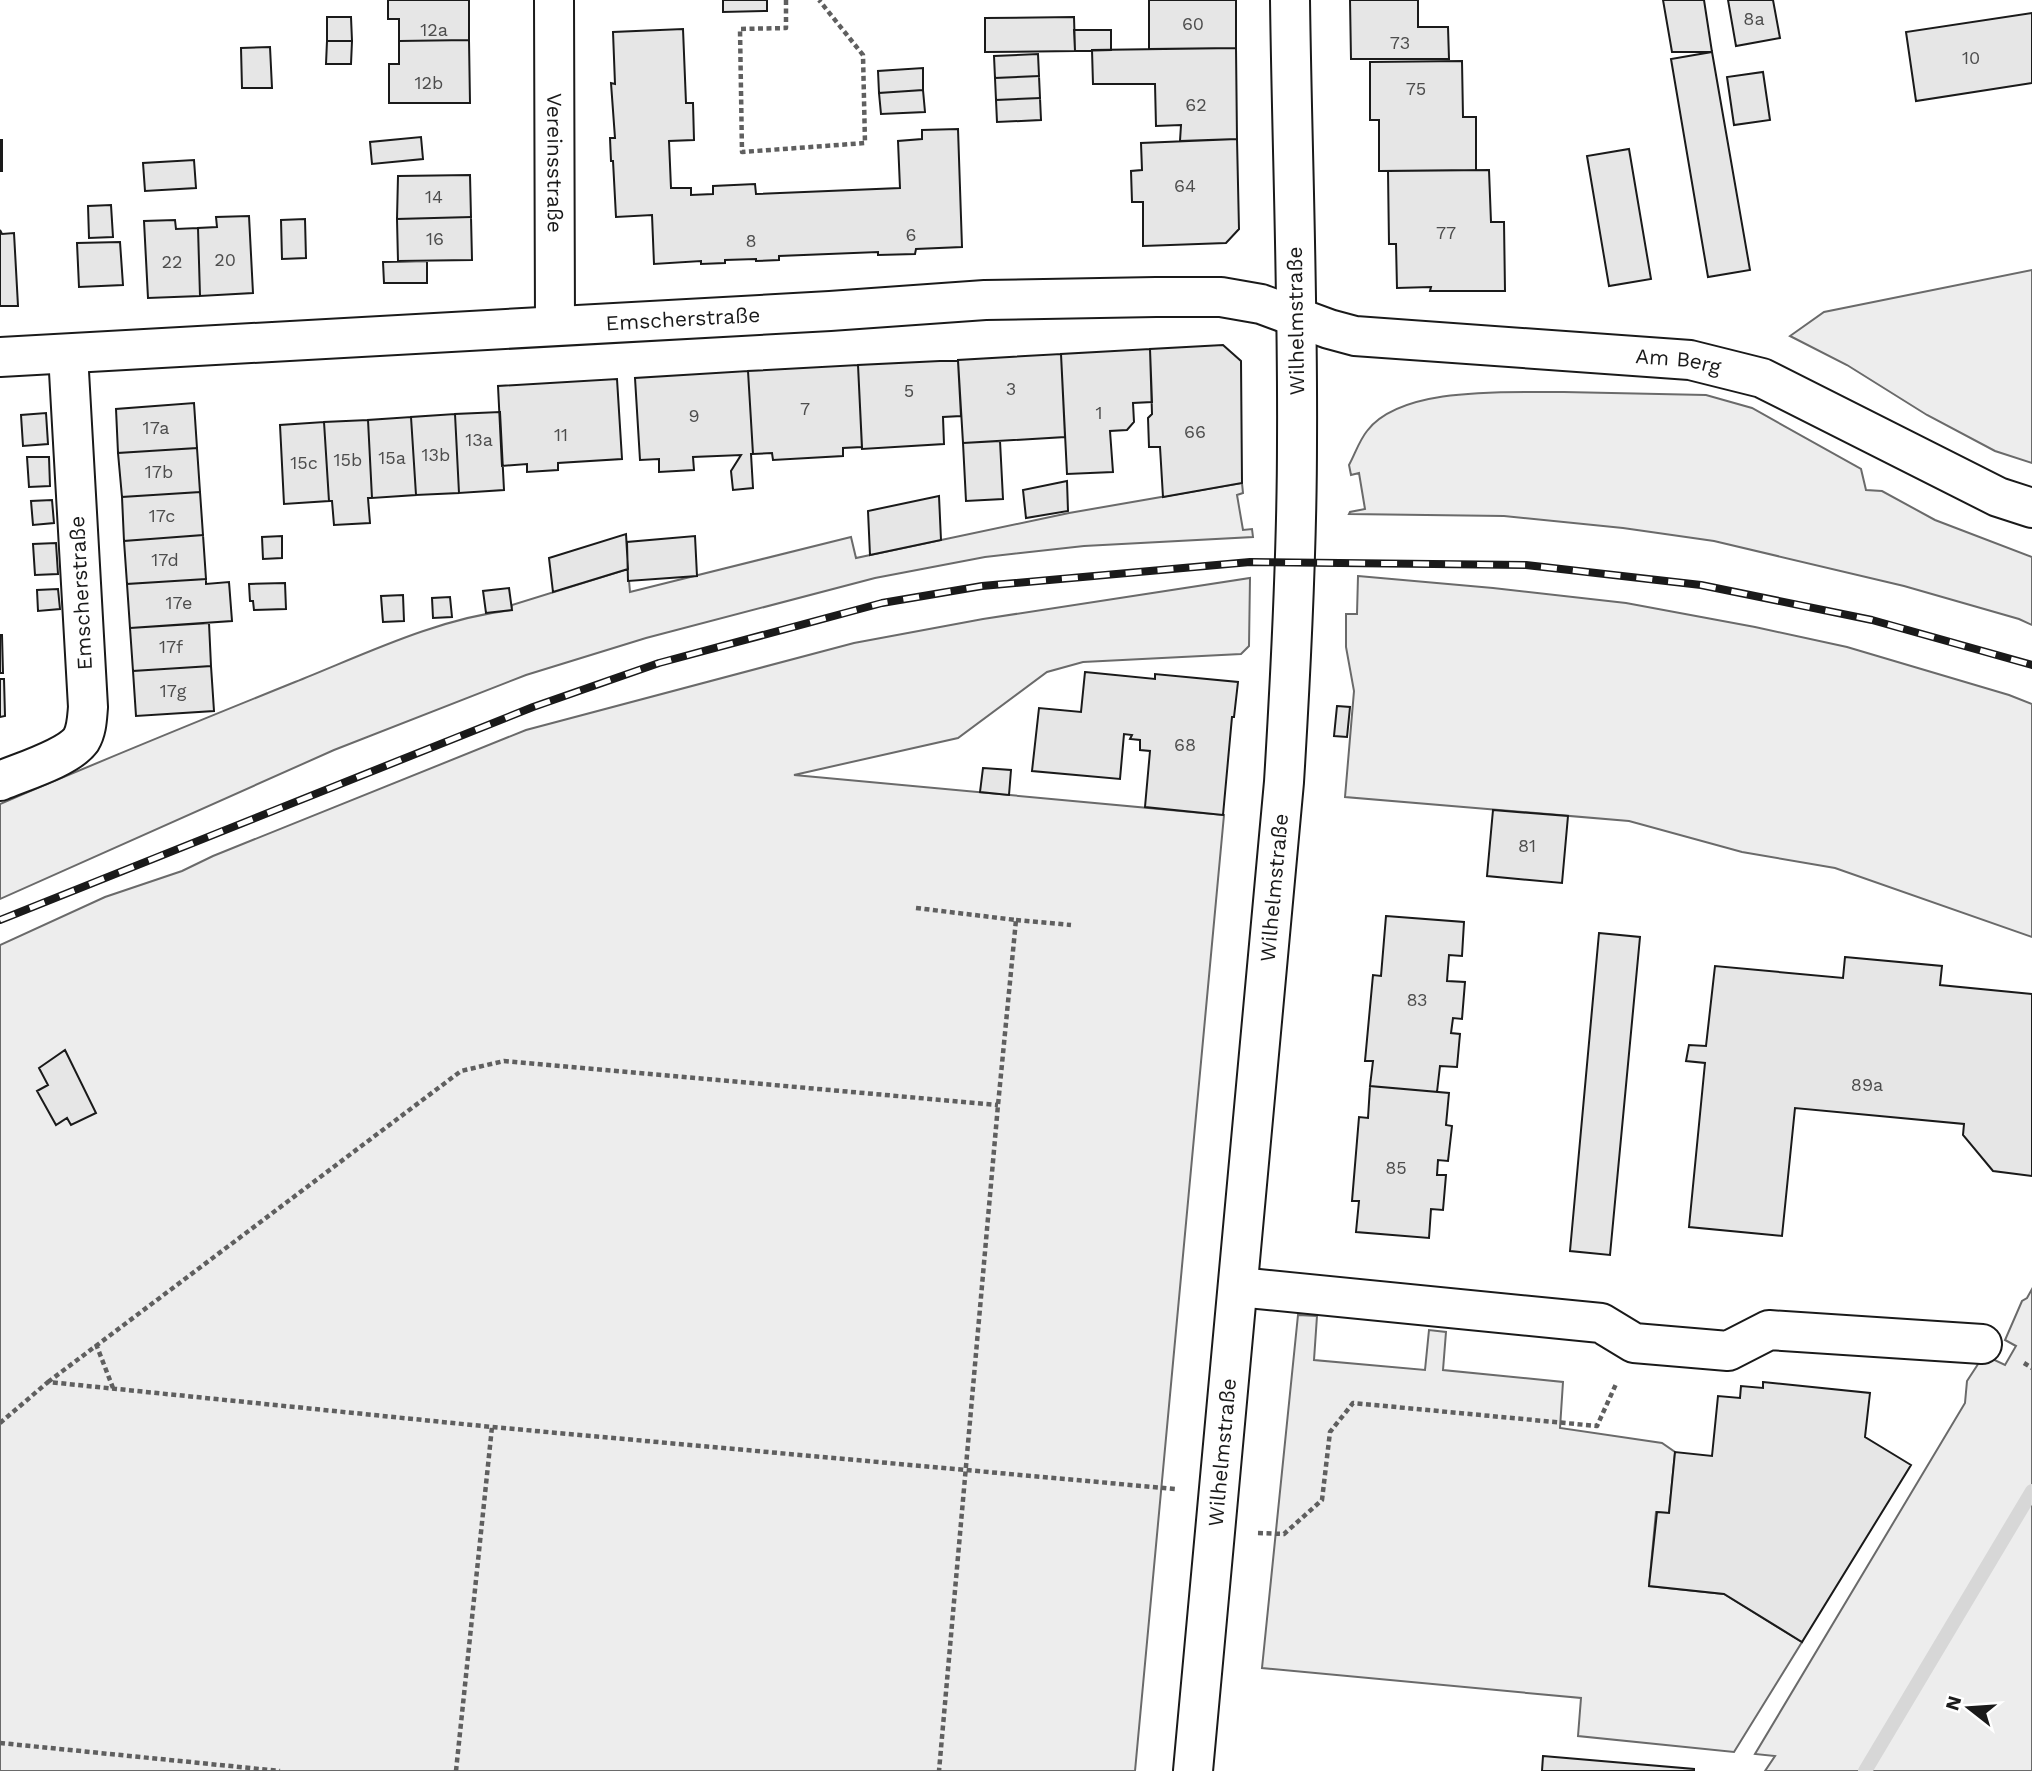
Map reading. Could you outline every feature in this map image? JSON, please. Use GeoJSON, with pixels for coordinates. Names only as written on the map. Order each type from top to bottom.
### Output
{"type":"FeatureCollection","features":[{"type":"Feature","properties":{"kind":"street","name":"Vereinsstraße"},"geometry":{"type":"LineString","coordinates":[[554,0],[555,325]]}},
{"type":"Feature","properties":{"kind":"street","name":"Wilhelmstraße"},"geometry":{"type":"LineString","coordinates":[[1193,1771],[1284,782],[1295,535],[1297,316],[1290,0]]}},
{"type":"Feature","properties":{"kind":"street","name":"Emscherstraße"},"geometry":{"type":"LineString","coordinates":[[0,357],[985,300],[1221,297],[1261,304],[1297,316]]}},
{"type":"Feature","properties":{"kind":"street","name":"Am Berg"},"geometry":{"type":"LineString","coordinates":[[1297,316],[1329,330],[1355,336],[1690,360],[1762,378],[1998,497],[2032,508]]}},
{"type":"Feature","properties":{"kind":"street","name":"Emscherstraße"},"geometry":{"type":"LineString","coordinates":[[0,780],[64,754],[76,746],[87,723],[68,354]]}},
{"type":"Feature","properties":{"kind":"street"},"geometry":{"type":"LineString","coordinates":[[1238,1287],[1601,1323],[1634,1343],[1728,1351],[1769,1330],[1982,1344]]}},
{"type":"Feature","properties":{"kind":"path"},"geometry":{"type":"LineString","coordinates":[[786,0],[786,28],[740,29],[741,152],[865,142],[863,55],[818,0]]}},
{"type":"Feature","properties":{"kind":"path"},"geometry":{"type":"LineString","coordinates":[[916,908],[1071,925]]}},
{"type":"Feature","properties":{"kind":"path"},"geometry":{"type":"LineString","coordinates":[[939,1771],[1016,919]]}},
{"type":"Feature","properties":{"kind":"path"},"geometry":{"type":"LineString","coordinates":[[0,1423],[96,1344],[461,1071],[503,1060],[998,1105]]}},
{"type":"Feature","properties":{"kind":"path"},"geometry":{"type":"LineString","coordinates":[[48,1382],[492,1427],[1174,1489],[1217,1518],[1284,1534],[1322,1500],[1329,1432],[1353,1403],[1597,1426],[1634,1343]]}},
{"type":"Feature","properties":{"kind":"path"},"geometry":{"type":"LineString","coordinates":[[96,1344],[113,1388]]}},
{"type":"Feature","properties":{"kind":"path"},"geometry":{"type":"LineString","coordinates":[[456,1771],[492,1427]]}},
{"type":"Feature","properties":{"kind":"path"},"geometry":{"type":"LineString","coordinates":[[0,1743],[281,1771]]}},
{"type":"Feature","properties":{"kind":"shaded area"},"geometry":{"type":"Polygon","coordinates":[[[2032,270],[2032,463],[1995,451],[1927,415],[1847,365],[1790,336],[1824,312],[2032,270]]]}},
{"type":"Feature","properties":{"kind":"shaded area"},"geometry":{"type":"Polygon","coordinates":[[[1564,392],[1706,395],[1752,408],[1861,469],[1866,490],[1882,491],[1935,520],[2032,557],[2032,625],[1904,586],[1714,541],[1623,528],[1504,516],[1349,514],[1365,509],[1359,473],[1351,475],[1349,465],[1364,435],[1383,416],[1405,406],[1459,395],[1564,392]]]}},
{"type":"Feature","properties":{"kind":"shaded area"},"geometry":{"type":"Polygon","coordinates":[[[1242,483],[1243,493],[1237,495],[1243,530],[1252,529],[1253,537],[1084,546],[985,557],[875,578],[646,638],[526,675],[334,750],[0,899],[0,804],[428,629],[511,610],[512,605],[628,569],[630,592],[851,537],[856,558],[1069,513],[1242,483]]]}},
{"type":"Feature","properties":{"kind":"shaded area"},"geometry":{"type":"Polygon","coordinates":[[[1358,576],[1626,603],[1755,627],[1847,647],[2032,704],[2032,937],[1835,868],[1742,852],[1629,821],[1345,797],[1354,691],[1346,647],[1346,614],[1357,614],[1358,576]]]}},
{"type":"Feature","properties":{"kind":"shaded area"},"geometry":{"type":"Polygon","coordinates":[[[1250,578],[1249,646],[1241,654],[1083,662],[1047,672],[958,738],[794,775],[1224,815],[1135,1771],[0,1771],[0,945],[105,897],[182,871],[213,856],[526,730],[854,643],[983,619],[1250,578]]]}},
{"type":"Feature","properties":{"kind":"shaded area"},"geometry":{"type":"Polygon","coordinates":[[[2032,1289],[2032,1771],[1765,1771],[1775,1756],[1755,1754],[1965,1403],[1967,1381],[1984,1355],[2005,1365],[2016,1346],[2005,1340],[2022,1301],[2032,1289]]]}},
{"type":"Feature","properties":{"kind":"shaded area"},"geometry":{"type":"Polygon","coordinates":[[[1298,1315],[1317,1316],[1314,1360],[1425,1370],[1429,1330],[1446,1332],[1443,1370],[1563,1382],[1560,1428],[1662,1443],[1675,1452],[1669,1513],[1656,1512],[1649,1586],[1724,1594],[1802,1642],[1734,1752],[1578,1736],[1581,1698],[1262,1668],[1298,1315]]]}},
{"type":"Feature","properties":{"kind":"building"},"geometry":{"type":"Polygon","coordinates":[[[388,0],[469,0],[469,40],[399,41],[399,19],[388,19],[388,0]]]}},
{"type":"Feature","properties":{"kind":"building"},"geometry":{"type":"Polygon","coordinates":[[[723,0],[767,0],[767,11],[723,12],[723,0]]]}},
{"type":"Feature","properties":{"kind":"building"},"geometry":{"type":"Polygon","coordinates":[[[1149,0],[1236,0],[1236,48],[1149,49],[1149,0]]]}},
{"type":"Feature","properties":{"kind":"building"},"geometry":{"type":"Polygon","coordinates":[[[1350,0],[1418,0],[1418,27],[1448,27],[1449,59],[1351,59],[1350,0]]]}},
{"type":"Feature","properties":{"kind":"building"},"geometry":{"type":"Polygon","coordinates":[[[1663,0],[1704,0],[1712,52],[1672,52],[1663,0]]]}},
{"type":"Feature","properties":{"kind":"building"},"geometry":{"type":"Polygon","coordinates":[[[1728,0],[1773,0],[1780,38],[1736,46],[1728,0]]]}},
{"type":"Feature","properties":{"kind":"building"},"geometry":{"type":"Polygon","coordinates":[[[2032,13],[2032,83],[1916,101],[1906,32],[2032,13]]]}},
{"type":"Feature","properties":{"kind":"building"},"geometry":{"type":"Polygon","coordinates":[[[327,17],[351,17],[352,41],[327,41],[327,17]]]}},
{"type":"Feature","properties":{"kind":"building"},"geometry":{"type":"Polygon","coordinates":[[[1074,17],[1075,51],[985,52],[985,18],[1074,17]]]}},
{"type":"Feature","properties":{"kind":"building"},"geometry":{"type":"Polygon","coordinates":[[[683,29],[686,103],[693,103],[694,140],[669,141],[671,188],[691,188],[691,195],[713,194],[713,186],[755,184],[756,194],[900,188],[898,141],[922,139],[922,130],[958,129],[962,247],[916,249],[915,254],[878,255],[878,252],[779,256],[779,260],[725,260],[725,263],[701,264],[701,261],[654,264],[652,215],[616,217],[610,138],[615,138],[611,83],[615,84],[613,32],[683,29]]]}},
{"type":"Feature","properties":{"kind":"building"},"geometry":{"type":"Polygon","coordinates":[[[1074,30],[1111,30],[1111,50],[1075,51],[1074,30]]]}},
{"type":"Feature","properties":{"kind":"building"},"geometry":{"type":"Polygon","coordinates":[[[469,40],[470,103],[389,103],[389,64],[399,64],[399,41],[469,40]]]}},
{"type":"Feature","properties":{"kind":"building"},"geometry":{"type":"Polygon","coordinates":[[[327,41],[352,41],[351,64],[326,64],[327,41]]]}},
{"type":"Feature","properties":{"kind":"building"},"geometry":{"type":"Polygon","coordinates":[[[270,47],[272,88],[242,88],[241,48],[270,47]]]}},
{"type":"Feature","properties":{"kind":"building"},"geometry":{"type":"Polygon","coordinates":[[[1236,48],[1237,139],[1180,141],[1181,125],[1156,126],[1155,84],[1093,84],[1092,50],[1236,48]]]}},
{"type":"Feature","properties":{"kind":"building"},"geometry":{"type":"Polygon","coordinates":[[[1712,52],[1750,270],[1708,277],[1671,59],[1712,52]]]}},
{"type":"Feature","properties":{"kind":"building"},"geometry":{"type":"Polygon","coordinates":[[[1038,54],[1039,76],[995,78],[994,56],[1038,54]]]}},
{"type":"Feature","properties":{"kind":"building"},"geometry":{"type":"Polygon","coordinates":[[[1462,61],[1463,117],[1476,117],[1476,170],[1379,171],[1379,120],[1370,120],[1370,62],[1462,61]]]}},
{"type":"Feature","properties":{"kind":"building"},"geometry":{"type":"Polygon","coordinates":[[[923,68],[923,90],[879,93],[878,71],[923,68]]]}},
{"type":"Feature","properties":{"kind":"building"},"geometry":{"type":"Polygon","coordinates":[[[1763,72],[1770,120],[1734,125],[1727,77],[1763,72]]]}},
{"type":"Feature","properties":{"kind":"building"},"geometry":{"type":"Polygon","coordinates":[[[1039,76],[1040,98],[996,100],[995,78],[1039,76]]]}},
{"type":"Feature","properties":{"kind":"building"},"geometry":{"type":"Polygon","coordinates":[[[923,90],[925,112],[881,114],[879,93],[923,90]]]}},
{"type":"Feature","properties":{"kind":"building"},"geometry":{"type":"Polygon","coordinates":[[[1040,98],[1041,120],[997,122],[996,100],[1040,98]]]}},
{"type":"Feature","properties":{"kind":"building"},"geometry":{"type":"Polygon","coordinates":[[[421,137],[423,159],[372,164],[370,142],[421,137]]]}},
{"type":"Feature","properties":{"kind":"building"},"geometry":{"type":"Polygon","coordinates":[[[1237,139],[1239,229],[1226,243],[1143,246],[1143,202],[1132,202],[1131,171],[1142,170],[1141,143],[1237,139]]]}},
{"type":"Feature","properties":{"kind":"building"},"geometry":{"type":"Polygon","coordinates":[[[2,140],[2,171],[0,171],[2,140]]]}},
{"type":"Feature","properties":{"kind":"building"},"geometry":{"type":"Polygon","coordinates":[[[1629,149],[1651,279],[1609,286],[1587,156],[1629,149]]]}},
{"type":"Feature","properties":{"kind":"building"},"geometry":{"type":"Polygon","coordinates":[[[194,160],[196,188],[145,191],[143,163],[194,160]]]}},
{"type":"Feature","properties":{"kind":"building"},"geometry":{"type":"Polygon","coordinates":[[[1489,170],[1491,222],[1504,222],[1505,291],[1397,288],[1396,244],[1389,244],[1388,171],[1489,170]]]}},
{"type":"Feature","properties":{"kind":"building"},"geometry":{"type":"Polygon","coordinates":[[[470,175],[471,217],[397,219],[398,176],[470,175]]]}},
{"type":"Feature","properties":{"kind":"building"},"geometry":{"type":"Polygon","coordinates":[[[111,205],[113,237],[89,238],[88,206],[111,205]]]}},
{"type":"Feature","properties":{"kind":"building"},"geometry":{"type":"Polygon","coordinates":[[[249,216],[253,293],[200,296],[198,228],[217,227],[216,217],[249,216]]]}},
{"type":"Feature","properties":{"kind":"building"},"geometry":{"type":"Polygon","coordinates":[[[471,217],[472,260],[398,261],[397,219],[471,217]]]}},
{"type":"Feature","properties":{"kind":"building"},"geometry":{"type":"Polygon","coordinates":[[[305,219],[306,258],[282,259],[281,220],[305,219]]]}},
{"type":"Feature","properties":{"kind":"building"},"geometry":{"type":"Polygon","coordinates":[[[175,220],[176,229],[198,228],[200,296],[148,298],[144,221],[175,220]]]}},
{"type":"Feature","properties":{"kind":"building"},"geometry":{"type":"Polygon","coordinates":[[[0,230],[2,234],[14,233],[18,306],[0,306],[0,230]]]}},
{"type":"Feature","properties":{"kind":"building"},"geometry":{"type":"Polygon","coordinates":[[[120,242],[123,285],[79,287],[77,243],[120,242]]]}},
{"type":"Feature","properties":{"kind":"building"},"geometry":{"type":"Polygon","coordinates":[[[427,261],[427,283],[384,283],[383,262],[427,261]]]}},
{"type":"Feature","properties":{"kind":"building"},"geometry":{"type":"Polygon","coordinates":[[[1223,345],[1241,361],[1242,483],[1163,497],[1160,447],[1149,447],[1148,418],[1152,414],[1150,349],[1223,345]]]}},
{"type":"Feature","properties":{"kind":"building"},"geometry":{"type":"Polygon","coordinates":[[[1150,349],[1152,402],[1133,403],[1134,422],[1127,430],[1110,431],[1113,472],[1067,474],[1061,354],[1150,349]]]}},
{"type":"Feature","properties":{"kind":"building"},"geometry":{"type":"Polygon","coordinates":[[[1061,354],[1065,437],[963,443],[958,360],[1061,354]]]}},
{"type":"Feature","properties":{"kind":"building"},"geometry":{"type":"Polygon","coordinates":[[[958,361],[961,416],[943,417],[944,444],[862,449],[858,365],[958,361]]]}},
{"type":"Feature","properties":{"kind":"building"},"geometry":{"type":"Polygon","coordinates":[[[858,365],[862,447],[843,448],[843,456],[773,460],[772,453],[753,454],[748,371],[858,365]]]}},
{"type":"Feature","properties":{"kind":"building"},"geometry":{"type":"Polygon","coordinates":[[[748,371],[753,488],[733,490],[731,471],[741,455],[693,457],[694,470],[659,472],[659,459],[640,460],[635,378],[748,371]]]}},
{"type":"Feature","properties":{"kind":"building"},"geometry":{"type":"Polygon","coordinates":[[[617,379],[622,459],[558,463],[558,470],[527,472],[527,464],[502,466],[498,386],[617,379]]]}},
{"type":"Feature","properties":{"kind":"building"},"geometry":{"type":"Polygon","coordinates":[[[194,403],[197,448],[118,453],[116,409],[194,403]]]}},
{"type":"Feature","properties":{"kind":"building"},"geometry":{"type":"Polygon","coordinates":[[[500,412],[504,490],[459,493],[455,414],[500,412]]]}},
{"type":"Feature","properties":{"kind":"building"},"geometry":{"type":"Polygon","coordinates":[[[46,413],[48,444],[23,446],[21,415],[46,413]]]}},
{"type":"Feature","properties":{"kind":"building"},"geometry":{"type":"Polygon","coordinates":[[[455,414],[459,493],[416,495],[411,417],[455,414]]]}},
{"type":"Feature","properties":{"kind":"building"},"geometry":{"type":"Polygon","coordinates":[[[411,417],[416,495],[372,498],[368,420],[411,417]]]}},
{"type":"Feature","properties":{"kind":"building"},"geometry":{"type":"Polygon","coordinates":[[[368,420],[372,498],[368,498],[370,523],[334,525],[332,501],[329,501],[324,422],[368,420]]]}},
{"type":"Feature","properties":{"kind":"building"},"geometry":{"type":"Polygon","coordinates":[[[324,422],[329,501],[284,504],[280,425],[324,422]]]}},
{"type":"Feature","properties":{"kind":"building"},"geometry":{"type":"Polygon","coordinates":[[[1000,441],[1003,499],[966,501],[963,443],[1000,441]]]}},
{"type":"Feature","properties":{"kind":"building"},"geometry":{"type":"Polygon","coordinates":[[[197,448],[200,492],[122,497],[118,453],[197,448]]]}},
{"type":"Feature","properties":{"kind":"building"},"geometry":{"type":"Polygon","coordinates":[[[27,457],[49,457],[50,486],[29,487],[27,457]]]}},
{"type":"Feature","properties":{"kind":"building"},"geometry":{"type":"Polygon","coordinates":[[[1067,481],[1068,511],[1026,518],[1023,490],[1067,481]]]}},
{"type":"Feature","properties":{"kind":"building"},"geometry":{"type":"Polygon","coordinates":[[[200,492],[203,535],[124,541],[122,497],[200,492]]]}},
{"type":"Feature","properties":{"kind":"building"},"geometry":{"type":"Polygon","coordinates":[[[939,496],[941,540],[870,555],[868,511],[939,496]]]}},
{"type":"Feature","properties":{"kind":"building"},"geometry":{"type":"Polygon","coordinates":[[[52,500],[54,523],[33,525],[31,501],[52,500]]]}},
{"type":"Feature","properties":{"kind":"building"},"geometry":{"type":"Polygon","coordinates":[[[626,534],[628,569],[553,592],[549,558],[626,534]]]}},
{"type":"Feature","properties":{"kind":"building"},"geometry":{"type":"Polygon","coordinates":[[[203,535],[206,579],[127,584],[124,541],[203,535]]]}},
{"type":"Feature","properties":{"kind":"building"},"geometry":{"type":"Polygon","coordinates":[[[282,536],[282,558],[263,559],[262,537],[282,536]]]}},
{"type":"Feature","properties":{"kind":"building"},"geometry":{"type":"Polygon","coordinates":[[[695,536],[697,576],[628,581],[627,542],[695,536]]]}},
{"type":"Feature","properties":{"kind":"building"},"geometry":{"type":"Polygon","coordinates":[[[56,543],[58,574],[35,575],[33,544],[56,543]]]}},
{"type":"Feature","properties":{"kind":"building"},"geometry":{"type":"Polygon","coordinates":[[[206,579],[206,584],[229,582],[232,621],[130,628],[127,584],[206,579]]]}},
{"type":"Feature","properties":{"kind":"building"},"geometry":{"type":"Polygon","coordinates":[[[285,583],[286,609],[254,610],[253,601],[250,601],[249,584],[285,583]]]}},
{"type":"Feature","properties":{"kind":"building"},"geometry":{"type":"Polygon","coordinates":[[[509,588],[512,610],[486,613],[483,591],[509,588]]]}},
{"type":"Feature","properties":{"kind":"building"},"geometry":{"type":"Polygon","coordinates":[[[58,589],[60,609],[38,611],[37,590],[58,589]]]}},
{"type":"Feature","properties":{"kind":"building"},"geometry":{"type":"Polygon","coordinates":[[[403,595],[404,621],[383,622],[381,596],[403,595]]]}},
{"type":"Feature","properties":{"kind":"building"},"geometry":{"type":"Polygon","coordinates":[[[450,597],[452,617],[433,618],[432,598],[450,597]]]}},
{"type":"Feature","properties":{"kind":"building"},"geometry":{"type":"Polygon","coordinates":[[[209,623],[211,666],[133,671],[130,628],[209,623]]]}},
{"type":"Feature","properties":{"kind":"building"},"geometry":{"type":"Polygon","coordinates":[[[2,635],[3,673],[0,673],[2,635]]]}},
{"type":"Feature","properties":{"kind":"building"},"geometry":{"type":"Polygon","coordinates":[[[211,666],[214,711],[136,716],[133,671],[211,666]]]}},
{"type":"Feature","properties":{"kind":"building"},"geometry":{"type":"Polygon","coordinates":[[[1085,672],[1155,679],[1155,674],[1238,682],[1223,815],[1145,807],[1150,751],[1140,750],[1140,740],[1130,739],[1132,735],[1124,734],[1120,779],[1032,771],[1039,708],[1081,712],[1085,672]]]}},
{"type":"Feature","properties":{"kind":"building"},"geometry":{"type":"Polygon","coordinates":[[[0,679],[4,679],[5,716],[0,717],[0,679]]]}},
{"type":"Feature","properties":{"kind":"building"},"geometry":{"type":"Polygon","coordinates":[[[1337,706],[1350,707],[1347,737],[1334,736],[1337,706]]]}},
{"type":"Feature","properties":{"kind":"building"},"geometry":{"type":"Polygon","coordinates":[[[983,768],[1011,770],[1009,795],[980,792],[983,768]]]}},
{"type":"Feature","properties":{"kind":"building"},"geometry":{"type":"Polygon","coordinates":[[[1493,810],[1568,816],[1562,883],[1487,876],[1493,810]]]}},
{"type":"Feature","properties":{"kind":"building"},"geometry":{"type":"Polygon","coordinates":[[[1386,916],[1464,922],[1462,956],[1449,955],[1447,981],[1465,982],[1462,1019],[1453,1018],[1451,1033],[1460,1034],[1457,1067],[1440,1066],[1437,1092],[1370,1086],[1373,1061],[1365,1061],[1373,975],[1381,976],[1386,916]]]}},
{"type":"Feature","properties":{"kind":"building"},"geometry":{"type":"Polygon","coordinates":[[[1599,933],[1640,937],[1610,1255],[1570,1251],[1599,933]]]}},
{"type":"Feature","properties":{"kind":"building"},"geometry":{"type":"Polygon","coordinates":[[[1845,957],[1942,966],[1940,985],[2032,994],[2032,1176],[1993,1171],[1963,1135],[1964,1124],[1795,1108],[1782,1236],[1689,1227],[1705,1063],[1686,1061],[1689,1045],[1706,1046],[1715,966],[1843,978],[1845,957]]]}},
{"type":"Feature","properties":{"kind":"building"},"geometry":{"type":"Polygon","coordinates":[[[65,1050],[96,1113],[71,1125],[67,1118],[56,1125],[37,1091],[48,1085],[39,1068],[65,1050]]]}},
{"type":"Feature","properties":{"kind":"building"},"geometry":{"type":"Polygon","coordinates":[[[1370,1086],[1449,1093],[1446,1125],[1452,1126],[1448,1161],[1438,1160],[1437,1175],[1446,1175],[1443,1210],[1431,1209],[1429,1238],[1356,1232],[1359,1201],[1352,1201],[1359,1117],[1368,1118],[1370,1086]]]}},
{"type":"Feature","properties":{"kind":"building"},"geometry":{"type":"Polygon","coordinates":[[[1763,1382],[1870,1393],[1865,1437],[1911,1465],[1802,1642],[1724,1594],[1649,1586],[1657,1512],[1669,1513],[1675,1452],[1712,1456],[1718,1396],[1740,1398],[1741,1386],[1763,1388],[1763,1382]]]}},
{"type":"Feature","properties":{"kind":"building"},"geometry":{"type":"Polygon","coordinates":[[[1543,1756],[1694,1769],[1694,1771],[1542,1771],[1543,1756]]]}},
{"type":"Feature","properties":{"kind":"waterway"},"geometry":{"type":"LineString","coordinates":[[1865,1771],[2032,1491]]}},
{"type":"Feature","properties":{"kind":"railway"},"geometry":{"type":"LineString","coordinates":[[0,920],[533,707],[659,663],[882,603],[982,586],[1250,562],[1526,565],[1701,585],[1872,620],[2032,665]]}}]}
